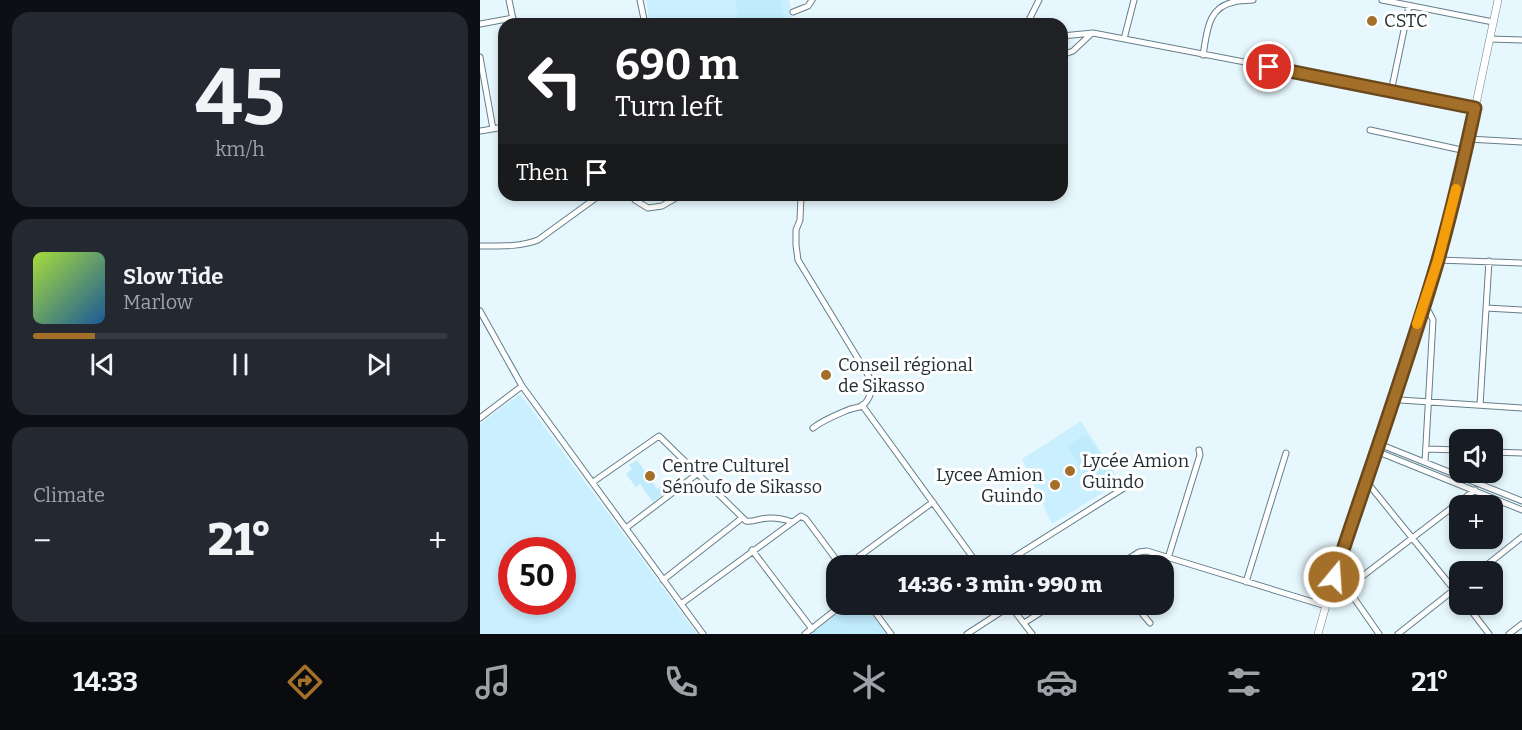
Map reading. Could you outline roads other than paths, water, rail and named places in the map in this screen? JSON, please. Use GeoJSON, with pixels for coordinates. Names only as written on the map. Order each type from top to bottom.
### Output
{"type":"FeatureCollection","features":[{"type":"Feature","properties":{"kind":"main road"},"geometry":{"type":"LineString","coordinates":[[1318,634],[1334,577],[1438,260],[1466,151],[1498,0]]}},
{"type":"Feature","properties":{"kind":"street"},"geometry":{"type":"LineString","coordinates":[[509,0],[512,18]]}},
{"type":"Feature","properties":{"kind":"street"},"geometry":{"type":"LineString","coordinates":[[640,0],[644,18]]}},
{"type":"Feature","properties":{"kind":"street"},"geometry":{"type":"LineString","coordinates":[[794,12],[808,6],[812,0]]}},
{"type":"Feature","properties":{"kind":"street"},"geometry":{"type":"LineString","coordinates":[[1030,18],[1039,0]]}},
{"type":"Feature","properties":{"kind":"street"},"geometry":{"type":"LineString","coordinates":[[1124,39],[1134,0]]}},
{"type":"Feature","properties":{"kind":"street"},"geometry":{"type":"LineString","coordinates":[[1203,55],[1209,20],[1217,9],[1232,2],[1253,0]]}},
{"type":"Feature","properties":{"kind":"street"},"geometry":{"type":"LineString","coordinates":[[1382,0],[1493,22]]}},
{"type":"Feature","properties":{"kind":"street"},"geometry":{"type":"LineString","coordinates":[[1392,92],[1405,4]]}},
{"type":"Feature","properties":{"kind":"street"},"geometry":{"type":"LineString","coordinates":[[480,24],[498,22]]}},
{"type":"Feature","properties":{"kind":"street"},"geometry":{"type":"LineString","coordinates":[[1068,53],[1093,33]]}},
{"type":"Feature","properties":{"kind":"street"},"geometry":{"type":"LineString","coordinates":[[1068,35],[1093,33],[1475,108]]}},
{"type":"Feature","properties":{"kind":"street"},"geometry":{"type":"LineString","coordinates":[[1490,39],[1522,40]]}},
{"type":"Feature","properties":{"kind":"street"},"geometry":{"type":"LineString","coordinates":[[480,57],[493,129]]}},
{"type":"Feature","properties":{"kind":"street"},"geometry":{"type":"LineString","coordinates":[[480,131],[498,128]]}},
{"type":"Feature","properties":{"kind":"street"},"geometry":{"type":"LineString","coordinates":[[1370,130],[1466,151]]}},
{"type":"Feature","properties":{"kind":"street"},"geometry":{"type":"LineString","coordinates":[[1468,139],[1522,142]]}},
{"type":"Feature","properties":{"kind":"street"},"geometry":{"type":"LineString","coordinates":[[480,246],[531,243],[592,201]]}},
{"type":"Feature","properties":{"kind":"street"},"geometry":{"type":"LineString","coordinates":[[637,201],[648,208],[662,206],[671,201]]}},
{"type":"Feature","properties":{"kind":"street"},"geometry":{"type":"LineString","coordinates":[[801,201],[800,220],[796,230],[798,260],[871,380],[872,391],[862,405],[847,410],[813,428]]}},
{"type":"Feature","properties":{"kind":"street"},"geometry":{"type":"LineString","coordinates":[[1438,260],[1522,263]]}},
{"type":"Feature","properties":{"kind":"street"},"geometry":{"type":"LineString","coordinates":[[1480,405],[1489,261]]}},
{"type":"Feature","properties":{"kind":"street"},"geometry":{"type":"LineString","coordinates":[[1423,305],[1433,320],[1425,462]]}},
{"type":"Feature","properties":{"kind":"street"},"geometry":{"type":"LineString","coordinates":[[1486,308],[1522,310]]}},
{"type":"Feature","properties":{"kind":"street"},"geometry":{"type":"LineString","coordinates":[[480,311],[522,387],[703,634]]}},
{"type":"Feature","properties":{"kind":"street"},"geometry":{"type":"LineString","coordinates":[[480,418],[522,387]]}},
{"type":"Feature","properties":{"kind":"street"},"geometry":{"type":"LineString","coordinates":[[1394,398],[1522,408]]}},
{"type":"Feature","properties":{"kind":"street"},"geometry":{"type":"LineString","coordinates":[[862,405],[971,555]]}},
{"type":"Feature","properties":{"kind":"street"},"geometry":{"type":"LineString","coordinates":[[593,482],[659,436],[746,521],[779,518],[792,522]]}},
{"type":"Feature","properties":{"kind":"street"},"geometry":{"type":"LineString","coordinates":[[1377,448],[1425,462],[1522,501]]}},
{"type":"Feature","properties":{"kind":"street"},"geometry":{"type":"LineString","coordinates":[[1377,448],[1522,510]]}},
{"type":"Feature","properties":{"kind":"street"},"geometry":{"type":"LineString","coordinates":[[1426,449],[1449,450]]}},
{"type":"Feature","properties":{"kind":"street"},"geometry":{"type":"LineString","coordinates":[[1169,555],[1200,454],[1199,450]]}},
{"type":"Feature","properties":{"kind":"street"},"geometry":{"type":"LineString","coordinates":[[1503,452],[1522,453]]}},
{"type":"Feature","properties":{"kind":"street"},"geometry":{"type":"LineString","coordinates":[[1246,582],[1286,453]]}},
{"type":"Feature","properties":{"kind":"street"},"geometry":{"type":"LineString","coordinates":[[626,528],[698,474]]}},
{"type":"Feature","properties":{"kind":"street"},"geometry":{"type":"LineString","coordinates":[[1366,481],[1449,584]]}},
{"type":"Feature","properties":{"kind":"street"},"geometry":{"type":"LineString","coordinates":[[1017,555],[1124,488]]}},
{"type":"Feature","properties":{"kind":"street"},"geometry":{"type":"LineString","coordinates":[[1329,596],[1347,588],[1475,490]]}},
{"type":"Feature","properties":{"kind":"street"},"geometry":{"type":"LineString","coordinates":[[861,555],[933,502]]}},
{"type":"Feature","properties":{"kind":"street"},"geometry":{"type":"LineString","coordinates":[[681,604],[799,517],[805,517],[833,555]]}},
{"type":"Feature","properties":{"kind":"street"},"geometry":{"type":"LineString","coordinates":[[663,580],[742,518]]}},
{"type":"Feature","properties":{"kind":"street"},"geometry":{"type":"LineString","coordinates":[[1492,561],[1522,537]]}},
{"type":"Feature","properties":{"kind":"street"},"geometry":{"type":"LineString","coordinates":[[752,550],[812,628]]}},
{"type":"Feature","properties":{"kind":"street"},"geometry":{"type":"LineString","coordinates":[[1135,555],[1142,551],[1157,555]]}},
{"type":"Feature","properties":{"kind":"street"},"geometry":{"type":"LineString","coordinates":[[1174,560],[1326,606]]}},
{"type":"Feature","properties":{"kind":"street"},"geometry":{"type":"LineString","coordinates":[[1334,577],[1347,588],[1379,634]]}},
{"type":"Feature","properties":{"kind":"street"},"geometry":{"type":"LineString","coordinates":[[1398,634],[1449,594]]}},
{"type":"Feature","properties":{"kind":"street"},"geometry":{"type":"LineString","coordinates":[[805,634],[829,615]]}},
{"type":"Feature","properties":{"kind":"street"},"geometry":{"type":"LineString","coordinates":[[877,615],[891,634]]}},
{"type":"Feature","properties":{"kind":"street"},"geometry":{"type":"LineString","coordinates":[[967,634],[996,615]]}},
{"type":"Feature","properties":{"kind":"street"},"geometry":{"type":"LineString","coordinates":[[1018,615],[1032,634]]}},
{"type":"Feature","properties":{"kind":"street"},"geometry":{"type":"LineString","coordinates":[[1024,623],[1037,615]]}},
{"type":"Feature","properties":{"kind":"street"},"geometry":{"type":"LineString","coordinates":[[1143,615],[1150,623]]}},
{"type":"Feature","properties":{"kind":"street"},"geometry":{"type":"LineString","coordinates":[[1475,615],[1490,634]]}},
{"type":"Feature","properties":{"kind":"street"},"geometry":{"type":"LineString","coordinates":[[1509,634],[1522,624]]}},
{"type":"Feature","properties":{"kind":"place","name":"CSTC"},"geometry":{"type":"Point","coordinates":[1372,21]}},
{"type":"Feature","properties":{"kind":"place","name":"Conseil régional de Sikasso"},"geometry":{"type":"Point","coordinates":[826,375]}},
{"type":"Feature","properties":{"kind":"place","name":"Lycée Amion Guindo"},"geometry":{"type":"Point","coordinates":[1070,471]}},
{"type":"Feature","properties":{"kind":"place","name":"Centre Culturel Sénoufo de Sikasso"},"geometry":{"type":"Point","coordinates":[650,476]}},
{"type":"Feature","properties":{"kind":"place","name":"Lycee Amion Guindo"},"geometry":{"type":"Point","coordinates":[1055,485]}}]}
